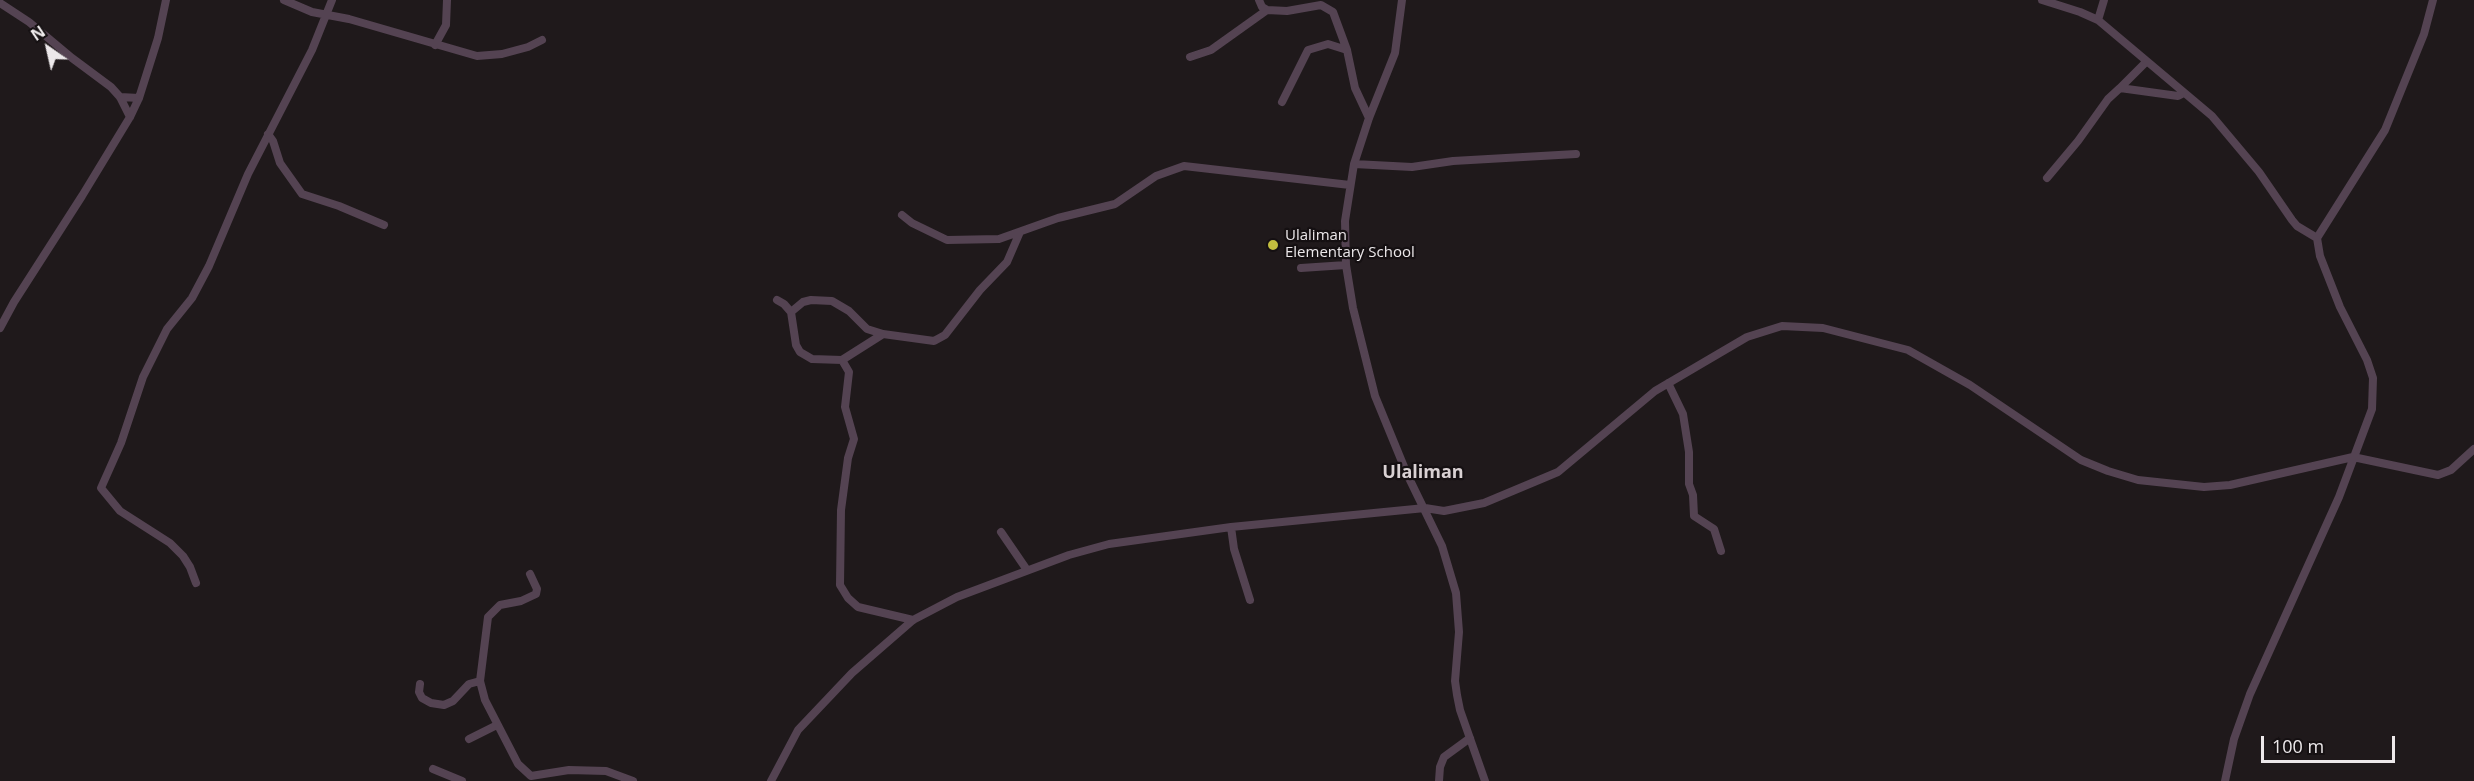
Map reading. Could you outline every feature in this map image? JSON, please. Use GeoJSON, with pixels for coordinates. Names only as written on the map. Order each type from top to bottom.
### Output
{"type":"FeatureCollection","features":[{"type":"Feature","properties":{"kind":"street"},"geometry":{"type":"LineString","coordinates":[[0,328],[130,117],[139,98],[158,38],[166,0]]}},
{"type":"Feature","properties":{"kind":"street"},"geometry":{"type":"LineString","coordinates":[[284,0],[312,12],[375,26],[477,56],[487,56],[528,46],[542,40]]}},
{"type":"Feature","properties":{"kind":"street"},"geometry":{"type":"LineString","coordinates":[[196,583],[190,567],[176,550],[120,511],[100,488],[121,443],[142,377],[167,329],[192,297],[209,266],[267,134],[312,50],[332,0]]}},
{"type":"Feature","properties":{"kind":"street"},"geometry":{"type":"LineString","coordinates":[[435,45],[446,25],[447,0]]}},
{"type":"Feature","properties":{"kind":"street"},"geometry":{"type":"LineString","coordinates":[[1259,0],[1262,7],[1267,10],[1287,11],[1316,5],[1326,6],[1336,16],[1347,50],[1355,88],[1369,118]]}},
{"type":"Feature","properties":{"kind":"street"},"geometry":{"type":"LineString","coordinates":[[1402,0],[1395,53],[1369,118],[1354,164],[1345,221],[1346,265],[1353,308],[1375,396],[1407,474],[1442,546],[1456,593],[1459,632],[1455,681],[1460,710],[1485,781]]}},
{"type":"Feature","properties":{"kind":"street"},"geometry":{"type":"LineString","coordinates":[[2042,0],[2098,20],[2212,117],[2247,156],[2297,226],[2317,238]]}},
{"type":"Feature","properties":{"kind":"street"},"geometry":{"type":"LineString","coordinates":[[2098,20],[2104,0]]}},
{"type":"Feature","properties":{"kind":"street"},"geometry":{"type":"LineString","coordinates":[[2224,781],[2234,739],[2250,694],[2339,497],[2372,408],[2373,378],[2367,360],[2340,307],[2317,249],[2317,238],[2385,130],[2424,34],[2433,0]]}},
{"type":"Feature","properties":{"kind":"street"},"geometry":{"type":"LineString","coordinates":[[0,3],[111,87],[120,97],[130,117]]}},
{"type":"Feature","properties":{"kind":"street"},"geometry":{"type":"LineString","coordinates":[[1190,57],[1211,50],[1267,10]]}},
{"type":"Feature","properties":{"kind":"street"},"geometry":{"type":"LineString","coordinates":[[1282,102],[1308,50],[1328,44],[1347,50]]}},
{"type":"Feature","properties":{"kind":"street"},"geometry":{"type":"LineString","coordinates":[[2047,178],[2078,141],[2108,99],[2146,62]]}},
{"type":"Feature","properties":{"kind":"street"},"geometry":{"type":"LineString","coordinates":[[2120,88],[2178,96],[2184,93]]}},
{"type":"Feature","properties":{"kind":"street"},"geometry":{"type":"LineString","coordinates":[[120,97],[139,98]]}},
{"type":"Feature","properties":{"kind":"street"},"geometry":{"type":"LineString","coordinates":[[267,134],[273,141],[280,163],[302,195],[339,206],[384,225]]}},
{"type":"Feature","properties":{"kind":"street"},"geometry":{"type":"LineString","coordinates":[[1354,164],[1412,168],[1453,161],[1576,154]]}},
{"type":"Feature","properties":{"kind":"street"},"geometry":{"type":"LineString","coordinates":[[902,215],[912,223],[947,240],[999,239],[1058,218],[1115,204],[1156,176],[1184,166],[1350,185]]}},
{"type":"Feature","properties":{"kind":"street"},"geometry":{"type":"LineString","coordinates":[[791,312],[803,302],[832,301],[849,311],[867,329],[883,334],[934,341],[945,335],[980,290],[1007,262],[1020,232]]}},
{"type":"Feature","properties":{"kind":"street"},"geometry":{"type":"LineString","coordinates":[[1300,268],[1346,265]]}},
{"type":"Feature","properties":{"kind":"street"},"geometry":{"type":"LineString","coordinates":[[777,300],[791,312],[796,345],[800,352],[812,359],[842,360],[883,334]]}},
{"type":"Feature","properties":{"kind":"street"},"geometry":{"type":"LineString","coordinates":[[771,781],[798,730],[871,655],[913,621],[957,597],[1027,570],[1109,544],[1231,527],[1425,508],[1444,511],[1484,503],[1558,472],[1668,383],[1747,337],[1782,326],[1808,326],[1886,343],[1924,357],[1970,385],[2081,460],[2138,480],[2204,487],[2230,485],[2353,457],[2438,475],[2457,466],[2474,449]]}},
{"type":"Feature","properties":{"kind":"street"},"geometry":{"type":"LineString","coordinates":[[842,360],[849,372],[845,407],[854,439],[848,458],[841,510],[840,585],[848,598],[858,607],[913,621]]}},
{"type":"Feature","properties":{"kind":"street"},"geometry":{"type":"LineString","coordinates":[[1668,383],[1683,414],[1689,452],[1689,484],[1693,495],[1694,516],[1714,529],[1721,550]]}},
{"type":"Feature","properties":{"kind":"street"},"geometry":{"type":"LineString","coordinates":[[1231,527],[1237,562],[1250,600]]}},
{"type":"Feature","properties":{"kind":"street"},"geometry":{"type":"LineString","coordinates":[[1001,532],[1027,570]]}},
{"type":"Feature","properties":{"kind":"street"},"geometry":{"type":"LineString","coordinates":[[530,574],[537,590],[534,596],[500,605],[488,616],[480,681],[483,695],[497,725],[524,778],[569,770],[606,771],[633,781]]}},
{"type":"Feature","properties":{"kind":"street"},"geometry":{"type":"LineString","coordinates":[[420,684],[419,692],[422,698],[431,704],[444,705],[453,701],[469,684],[480,681]]}},
{"type":"Feature","properties":{"kind":"street"},"geometry":{"type":"LineString","coordinates":[[469,739],[497,725]]}},
{"type":"Feature","properties":{"kind":"street"},"geometry":{"type":"LineString","coordinates":[[1439,781],[1440,767],[1444,757],[1470,738]]}},
{"type":"Feature","properties":{"kind":"street"},"geometry":{"type":"LineString","coordinates":[[433,769],[462,781]]}},
{"type":"Feature","properties":{"kind":"place","name":"Ulaliman Elementary School"},"geometry":{"type":"Point","coordinates":[1273,245]}},
{"type":"Feature","properties":{"kind":"district","name":"Ulaliman"},"geometry":{"type":"Point","coordinates":[1423,473]}}]}
